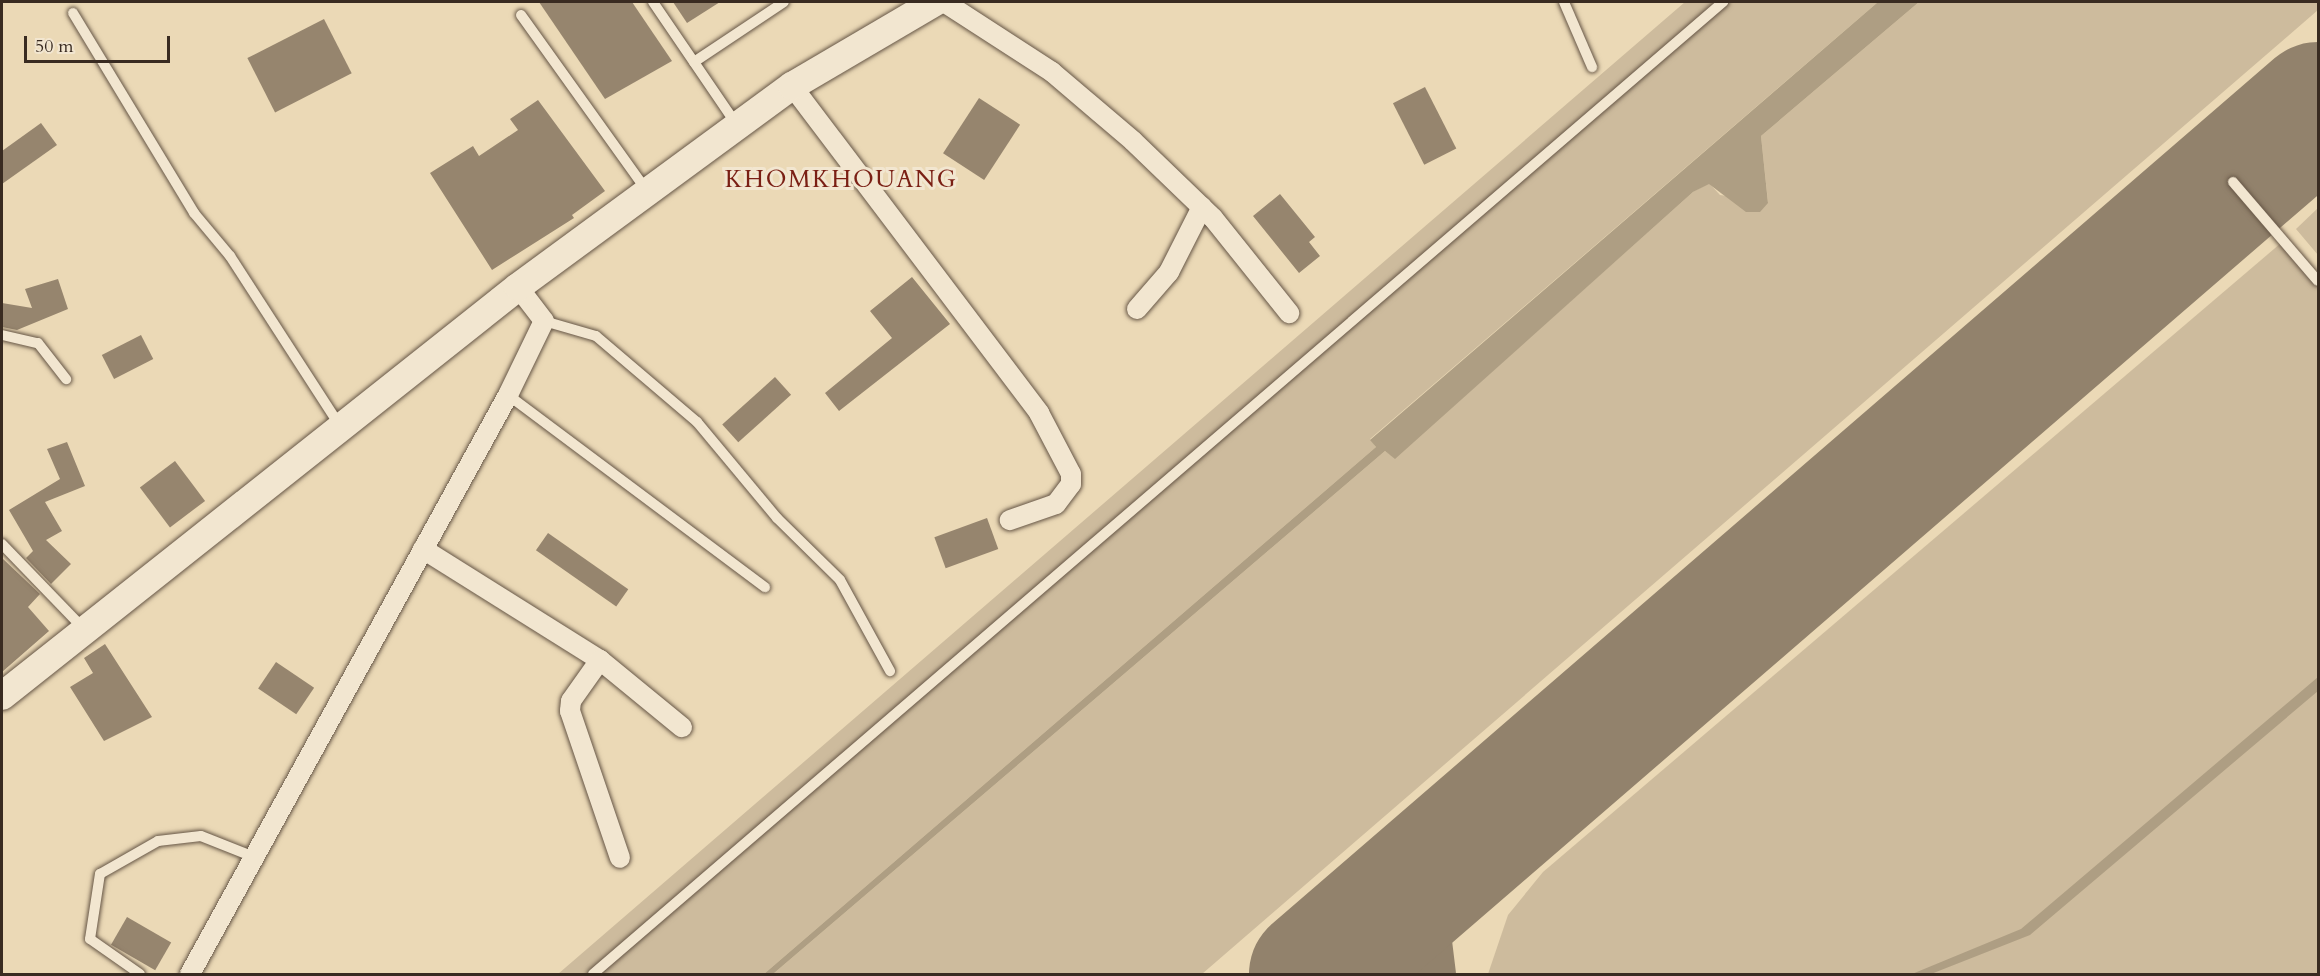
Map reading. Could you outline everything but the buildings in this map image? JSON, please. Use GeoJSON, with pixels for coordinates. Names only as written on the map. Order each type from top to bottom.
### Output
{"type":"FeatureCollection","features":[{"type":"Feature","properties":{"kind":"main road"},"geometry":{"type":"LineString","coordinates":[[2,696],[518,287],[647,191],[792,86],[935,2]]}},
{"type":"Feature","properties":{"kind":"street"},"geometry":{"type":"LineString","coordinates":[[944,2],[1052,72],[1202,207],[1289,314]]}},
{"type":"Feature","properties":{"kind":"street"},"geometry":{"type":"LineString","coordinates":[[792,86],[1040,413],[1071,474],[1071,484],[1056,504],[1010,520]]}},
{"type":"Feature","properties":{"kind":"street"},"geometry":{"type":"LineString","coordinates":[[1137,309],[1169,272],[1202,207]]}},
{"type":"Feature","properties":{"kind":"street"},"geometry":{"type":"LineString","coordinates":[[190,975],[508,395],[544,321],[518,287]]}},
{"type":"Feature","properties":{"kind":"street"},"geometry":{"type":"LineString","coordinates":[[423,549],[600,660],[682,727]]}},
{"type":"Feature","properties":{"kind":"street"},"geometry":{"type":"LineString","coordinates":[[600,660],[571,701],[570,711],[620,858]]}},
{"type":"Feature","properties":{"kind":"lane"},"geometry":{"type":"LineString","coordinates":[[653,2],[738,125]]}},
{"type":"Feature","properties":{"kind":"lane"},"geometry":{"type":"LineString","coordinates":[[694,62],[784,2]]}},
{"type":"Feature","properties":{"kind":"lane"},"geometry":{"type":"LineString","coordinates":[[1564,2],[1592,67]]}},
{"type":"Feature","properties":{"kind":"lane"},"geometry":{"type":"LineString","coordinates":[[593,975],[1722,2]]}},
{"type":"Feature","properties":{"kind":"lane"},"geometry":{"type":"LineString","coordinates":[[73,13],[194,213],[230,256],[341,427]]}},
{"type":"Feature","properties":{"kind":"lane"},"geometry":{"type":"LineString","coordinates":[[521,15],[647,191]]}},
{"type":"Feature","properties":{"kind":"lane"},"geometry":{"type":"LineString","coordinates":[[2233,182],[2319,281]]}},
{"type":"Feature","properties":{"kind":"lane"},"geometry":{"type":"LineString","coordinates":[[544,321],[596,336],[697,422],[777,518],[840,580],[890,671]]}},
{"type":"Feature","properties":{"kind":"lane"},"geometry":{"type":"LineString","coordinates":[[2,335],[38,343],[66,379]]}},
{"type":"Feature","properties":{"kind":"lane"},"geometry":{"type":"LineString","coordinates":[[508,395],[765,587]]}},
{"type":"Feature","properties":{"kind":"lane"},"geometry":{"type":"LineString","coordinates":[[2,544],[85,630]]}},
{"type":"Feature","properties":{"kind":"lane"},"geometry":{"type":"LineString","coordinates":[[140,975],[90,939],[100,874],[158,841],[191,837],[201,836],[254,857]]}},
{"type":"Feature","properties":{"kind":"shaded area"},"geometry":{"type":"Polygon","coordinates":[[[1685,2],[1878,2],[1370,439],[1376,447],[764,974],[558,974],[1685,2]]]}},
{"type":"Feature","properties":{"kind":"shaded area"},"geometry":{"type":"Polygon","coordinates":[[[1878,2],[1919,2],[1761,136],[1768,203],[1760,212],[1746,212],[1709,184],[1693,192],[1395,459],[1385,451],[773,974],[764,974],[1376,447],[1370,440],[1878,2]]]}},
{"type":"Feature","properties":{"kind":"shaded area"},"geometry":{"type":"Polygon","coordinates":[[[1919,2],[2318,2],[2318,10],[1202,974],[773,974],[1385,451],[1395,458],[1693,192],[1709,183],[1720,195],[1768,202],[1761,136],[1919,2]]]}},
{"type":"Feature","properties":{"kind":"shaded area"},"geometry":{"type":"Polygon","coordinates":[[[2318,208],[2318,255],[2296,229],[2318,208]]]}},
{"type":"Feature","properties":{"kind":"shaded area"},"geometry":{"type":"Polygon","coordinates":[[[2281,243],[2318,287],[2318,974],[1488,974],[1508,915],[1543,872],[2281,243]]]}},
{"type":"Feature","properties":{"kind":"shaded area"},"geometry":{"type":"Polygon","coordinates":[[[2318,677],[2318,691],[2030,935],[1931,974],[1912,974],[2021,929],[2318,677]]]}},
{"type":"Feature","properties":{"kind":"taxiway"},"geometry":{"type":"LineString","coordinates":[[1419,885],[1430,974]]}},
{"type":"Feature","properties":{"kind":"runway"},"geometry":{"type":"LineString","coordinates":[[1315,974],[2318,108]]}},
{"type":"Feature","properties":{"kind":"district","name":"KHOMKHOUANG"},"geometry":{"type":"Point","coordinates":[841,180]}}]}
